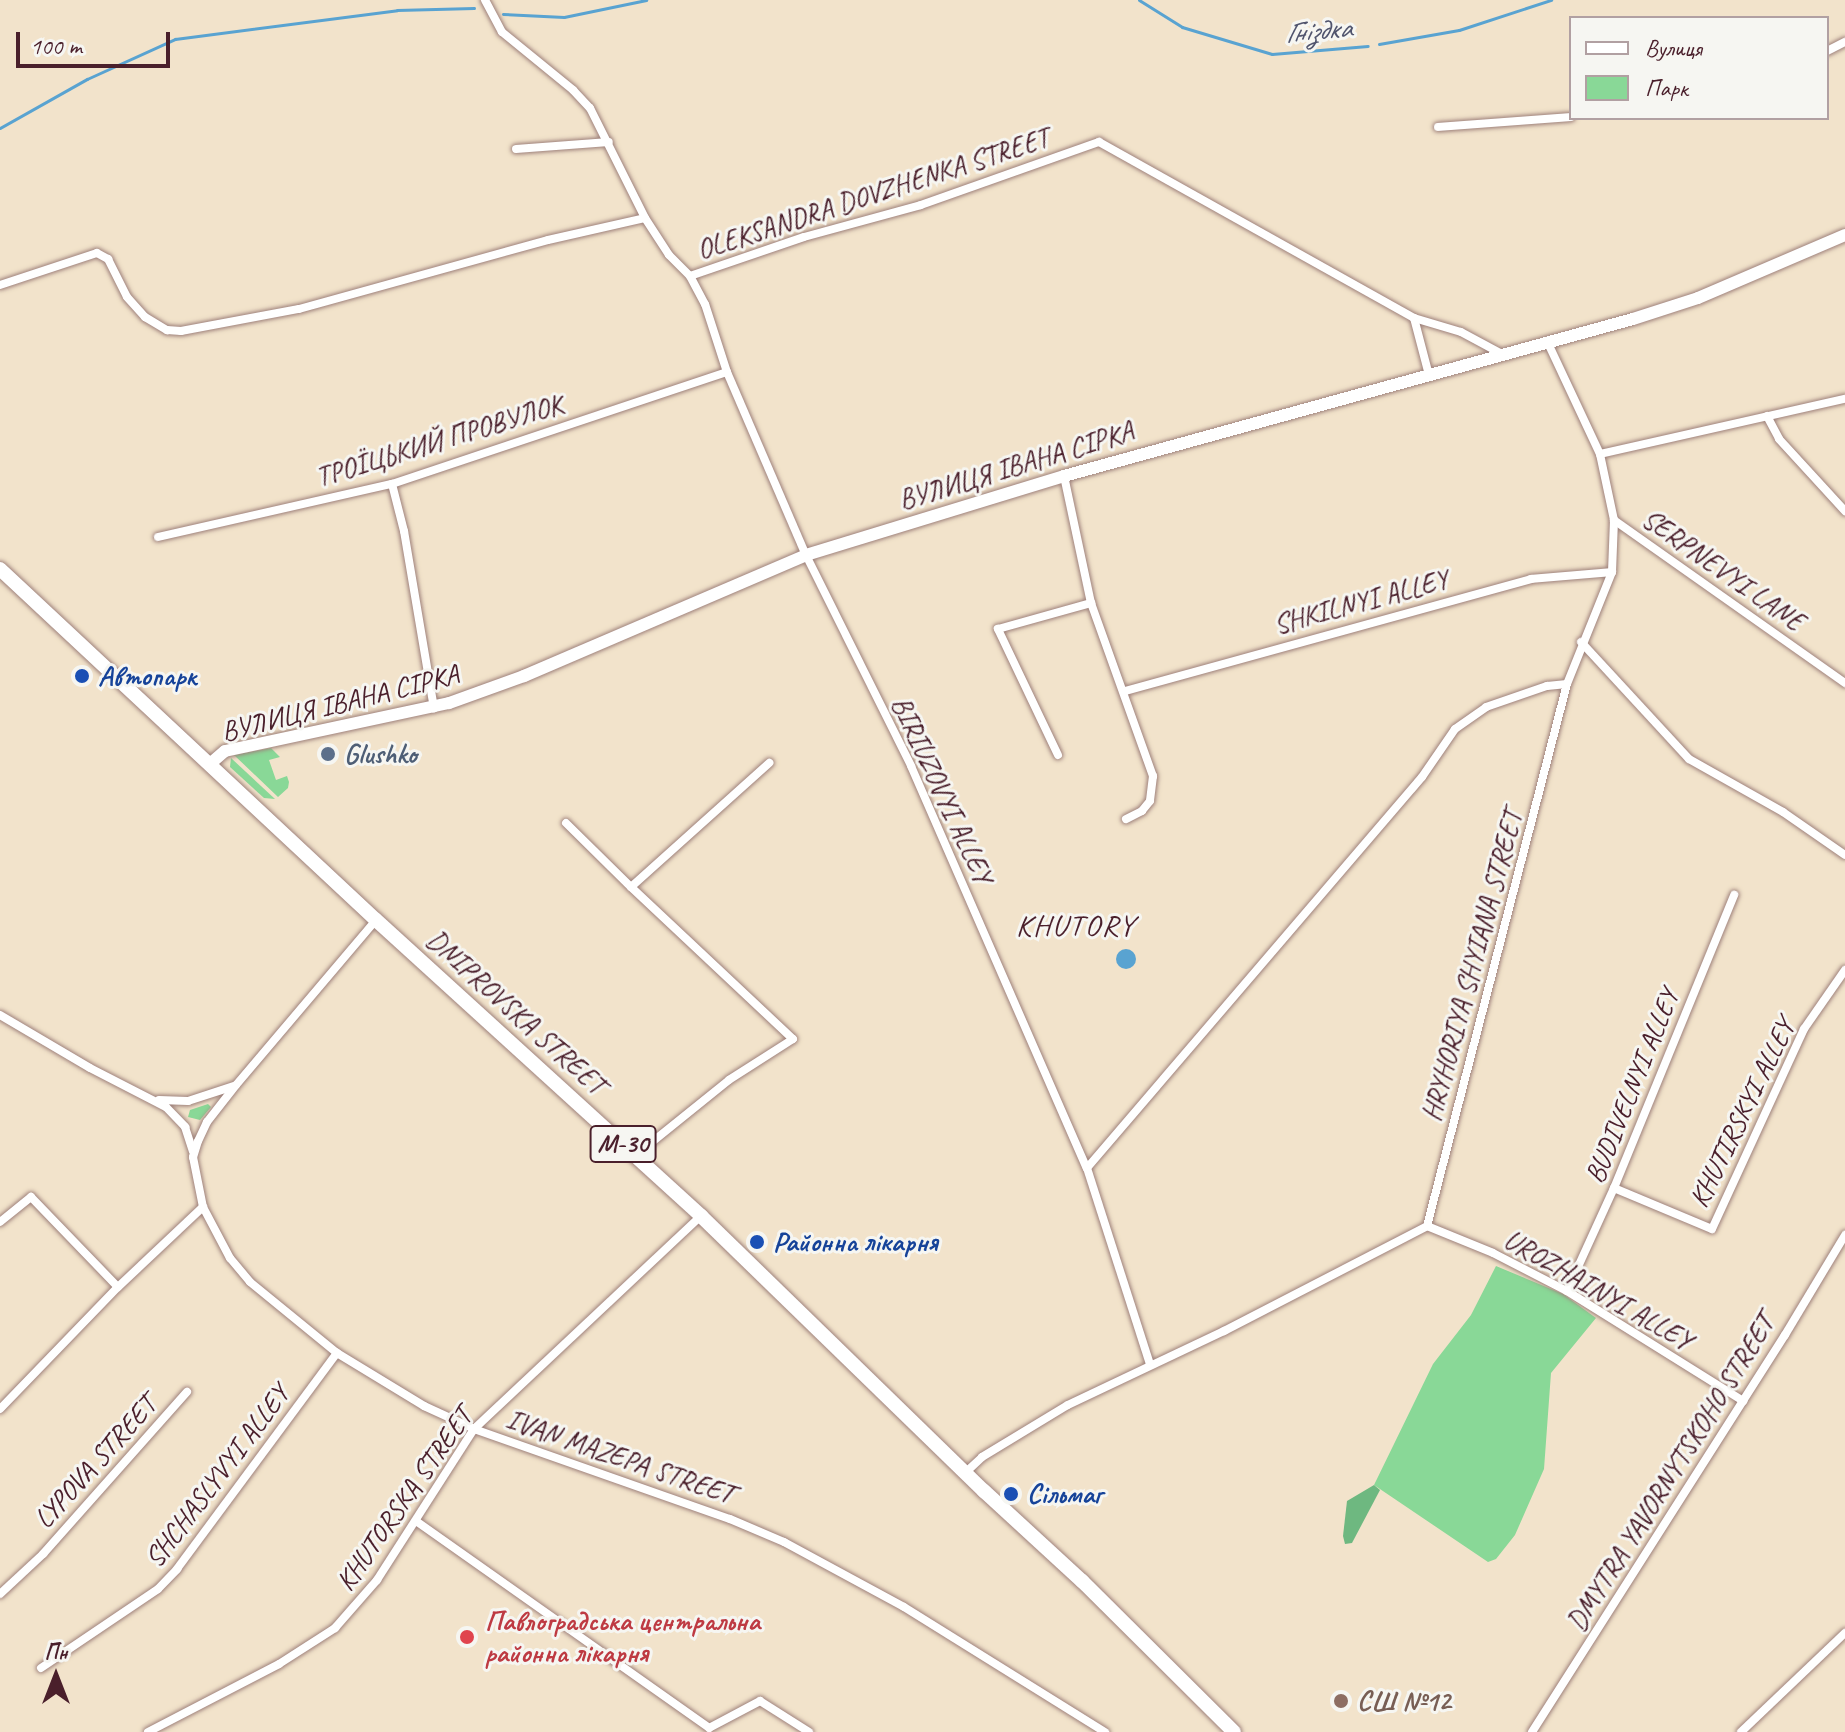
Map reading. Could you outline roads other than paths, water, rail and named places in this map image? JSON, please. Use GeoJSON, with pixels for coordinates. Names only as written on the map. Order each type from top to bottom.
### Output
{"type":"FeatureCollection","features":[{"type":"Feature","properties":{"kind":"highway","name":"DNIPROVSKA STREET"},"geometry":{"type":"LineString","coordinates":[[0,569],[376,920],[701,1216],[965,1473],[1082,1581],[1234,1732]]}},
{"type":"Feature","properties":{"kind":"street","name":"OLEKSANDRA DOVZHENKA STREET"},"geometry":{"type":"LineString","coordinates":[[485,0],[502,32],[573,90],[590,108],[645,218],[669,255],[690,276],[804,237],[921,205],[1099,142],[1414,318],[1461,332],[1502,354]]}},
{"type":"Feature","properties":{"kind":"street"},"geometry":{"type":"LineString","coordinates":[[1438,127],[1569,117]]}},
{"type":"Feature","properties":{"kind":"street"},"geometry":{"type":"LineString","coordinates":[[516,149],[609,142]]}},
{"type":"Feature","properties":{"kind":"street"},"geometry":{"type":"LineString","coordinates":[[0,285],[83,255],[97,253],[108,259],[127,297],[145,317],[167,330],[181,331],[299,309],[548,240],[645,218]]}},
{"type":"Feature","properties":{"kind":"street","name":"ВУЛИЦЯ ІВАНА СІРКА"},"geometry":{"type":"LineString","coordinates":[[211,763],[225,751],[434,708],[524,676],[806,555],[1064,476],[1698,298],[1845,235]]}},
{"type":"Feature","properties":{"kind":"street","name":"BIRIUZOVYI ALLEY"},"geometry":{"type":"LineString","coordinates":[[690,276],[705,304],[727,372],[806,555],[911,766],[1087,1168],[1150,1364]]}},
{"type":"Feature","properties":{"kind":"street"},"geometry":{"type":"LineString","coordinates":[[1414,318],[1429,375]]}},
{"type":"Feature","properties":{"kind":"street","name":"HRYHORIYA SHYIANA STREET"},"geometry":{"type":"LineString","coordinates":[[1427,1226],[1567,684],[1581,642],[1612,572],[1614,520],[1600,454],[1547,341]]}},
{"type":"Feature","properties":{"kind":"street","name":"ТРОЇЦЬКИЙ ПРОВУЛОК"},"geometry":{"type":"LineString","coordinates":[[158,537],[392,484],[727,372]]}},
{"type":"Feature","properties":{"kind":"street"},"geometry":{"type":"LineString","coordinates":[[1600,454],[1845,399]]}},
{"type":"Feature","properties":{"kind":"street"},"geometry":{"type":"LineString","coordinates":[[1767,416],[1779,439],[1845,511]]}},
{"type":"Feature","properties":{"kind":"street"},"geometry":{"type":"LineString","coordinates":[[1064,476],[1091,603],[1152,771],[1150,801],[1142,811],[1126,819]]}},
{"type":"Feature","properties":{"kind":"street"},"geometry":{"type":"LineString","coordinates":[[392,484],[404,531],[434,708]]}},
{"type":"Feature","properties":{"kind":"street","name":"SERPNEVYI LANE"},"geometry":{"type":"LineString","coordinates":[[1614,520],[1845,683]]}},
{"type":"Feature","properties":{"kind":"street","name":"SHKILNYI ALLEY"},"geometry":{"type":"LineString","coordinates":[[1125,691],[1531,579],[1612,572]]}},
{"type":"Feature","properties":{"kind":"street"},"geometry":{"type":"LineString","coordinates":[[1058,755],[998,629],[1091,603]]}},
{"type":"Feature","properties":{"kind":"street"},"geometry":{"type":"LineString","coordinates":[[1581,642],[1689,759],[1783,812],[1845,855]]}},
{"type":"Feature","properties":{"kind":"street"},"geometry":{"type":"LineString","coordinates":[[1087,1168],[1422,777],[1455,729],[1486,707],[1547,686],[1567,684]]}},
{"type":"Feature","properties":{"kind":"street"},"geometry":{"type":"LineString","coordinates":[[631,887],[769,763]]}},
{"type":"Feature","properties":{"kind":"street"},"geometry":{"type":"LineString","coordinates":[[566,823],[793,1039],[729,1080],[636,1155]]}},
{"type":"Feature","properties":{"kind":"street","name":"BUDIVELNYI ALLEY"},"geometry":{"type":"LineString","coordinates":[[1567,1291],[1614,1188],[1734,895]]}},
{"type":"Feature","properties":{"kind":"street"},"geometry":{"type":"LineString","coordinates":[[193,1157],[207,1122],[376,920]]}},
{"type":"Feature","properties":{"kind":"street","name":"KHUTIRSKYI ALLEY"},"geometry":{"type":"LineString","coordinates":[[1614,1188],[1712,1229],[1804,1029],[1845,970]]}},
{"type":"Feature","properties":{"kind":"street","name":"IVAN MAZEPA STREET"},"geometry":{"type":"LineString","coordinates":[[0,1015],[90,1068],[154,1099],[185,1127],[203,1207],[230,1258],[250,1282],[337,1353],[424,1406],[474,1429],[730,1519],[810,1555],[904,1607],[1105,1732]]}},
{"type":"Feature","properties":{"kind":"street"},"geometry":{"type":"LineString","coordinates":[[0,1026],[10,1020]]}},
{"type":"Feature","properties":{"kind":"street","name":"IVAN MAZEPA STREET"},"geometry":{"type":"LineString","coordinates":[[154,1099],[188,1101],[236,1085]]}},
{"type":"Feature","properties":{"kind":"street"},"geometry":{"type":"LineString","coordinates":[[0,1222],[31,1197],[118,1287]]}},
{"type":"Feature","properties":{"kind":"street"},"geometry":{"type":"LineString","coordinates":[[0,1409],[118,1287],[203,1207]]}},
{"type":"Feature","properties":{"kind":"street","name":"KHUTORSKA STREET"},"geometry":{"type":"LineString","coordinates":[[148,1732],[279,1664],[335,1628],[377,1580],[474,1429],[701,1216]]}},
{"type":"Feature","properties":{"kind":"street"},"geometry":{"type":"LineString","coordinates":[[965,1473],[982,1457],[1068,1405],[1224,1331],[1427,1226]]}},
{"type":"Feature","properties":{"kind":"street","name":"UROZHAINYI ALLEY"},"geometry":{"type":"LineString","coordinates":[[1427,1226],[1493,1253],[1567,1291],[1743,1401]]}},
{"type":"Feature","properties":{"kind":"street","name":"DMYTRA YAVORNYTSKOHO STREET"},"geometry":{"type":"LineString","coordinates":[[1532,1732],[1845,1235]]}},
{"type":"Feature","properties":{"kind":"street","name":"SHCHASLYVYI ALLEY"},"geometry":{"type":"LineString","coordinates":[[41,1668],[146,1598],[177,1569],[337,1353]]}},
{"type":"Feature","properties":{"kind":"street","name":"LYPOVA STREET"},"geometry":{"type":"LineString","coordinates":[[0,1594],[43,1554],[187,1392]]}},
{"type":"Feature","properties":{"kind":"street"},"geometry":{"type":"LineString","coordinates":[[416,1521],[709,1728],[760,1701],[809,1732]]}},
{"type":"Feature","properties":{"kind":"street"},"geometry":{"type":"LineString","coordinates":[[1741,1732],[1845,1633]]}},
{"type":"Feature","properties":{"kind":"water"},"geometry":{"type":"Polygon","coordinates":[[[1126,949],[1133,952],[1136,959],[1133,966],[1126,969],[1119,966],[1116,959],[1119,952],[1126,949]]]}},
{"type":"Feature","properties":{"kind":"waterway"},"geometry":{"type":"LineString","coordinates":[[503,14],[564,17],[646,0]]}},
{"type":"Feature","properties":{"kind":"waterway","name":"Гніздка"},"geometry":{"type":"LineString","coordinates":[[1139,0],[1182,27],[1272,54],[1368,46]]}},
{"type":"Feature","properties":{"kind":"waterway","name":"Гніздка"},"geometry":{"type":"LineString","coordinates":[[1379,44],[1459,30],[1551,0]]}},
{"type":"Feature","properties":{"kind":"waterway"},"geometry":{"type":"LineString","coordinates":[[0,128],[87,79],[175,39],[397,10],[474,8]]}},
{"type":"Feature","properties":{"kind":"place","name":"Автопарк"},"geometry":{"type":"Point","coordinates":[82,676]}},
{"type":"Feature","properties":{"kind":"place","name":"Glushko"},"geometry":{"type":"Point","coordinates":[328,754]}},
{"type":"Feature","properties":{"kind":"place","name":"Районна лікарня"},"geometry":{"type":"Point","coordinates":[757,1242]}},
{"type":"Feature","properties":{"kind":"place","name":"Сільмаг"},"geometry":{"type":"Point","coordinates":[1011,1494]}},
{"type":"Feature","properties":{"kind":"place","name":"Павлоградська центральна районна лікарня"},"geometry":{"type":"Point","coordinates":[467,1637]}},
{"type":"Feature","properties":{"kind":"place","name":"СШ №12"},"geometry":{"type":"Point","coordinates":[1341,1701]}},
{"type":"Feature","properties":{"kind":"district","name":"KHUTORY"},"geometry":{"type":"Point","coordinates":[1076,925]}}]}
